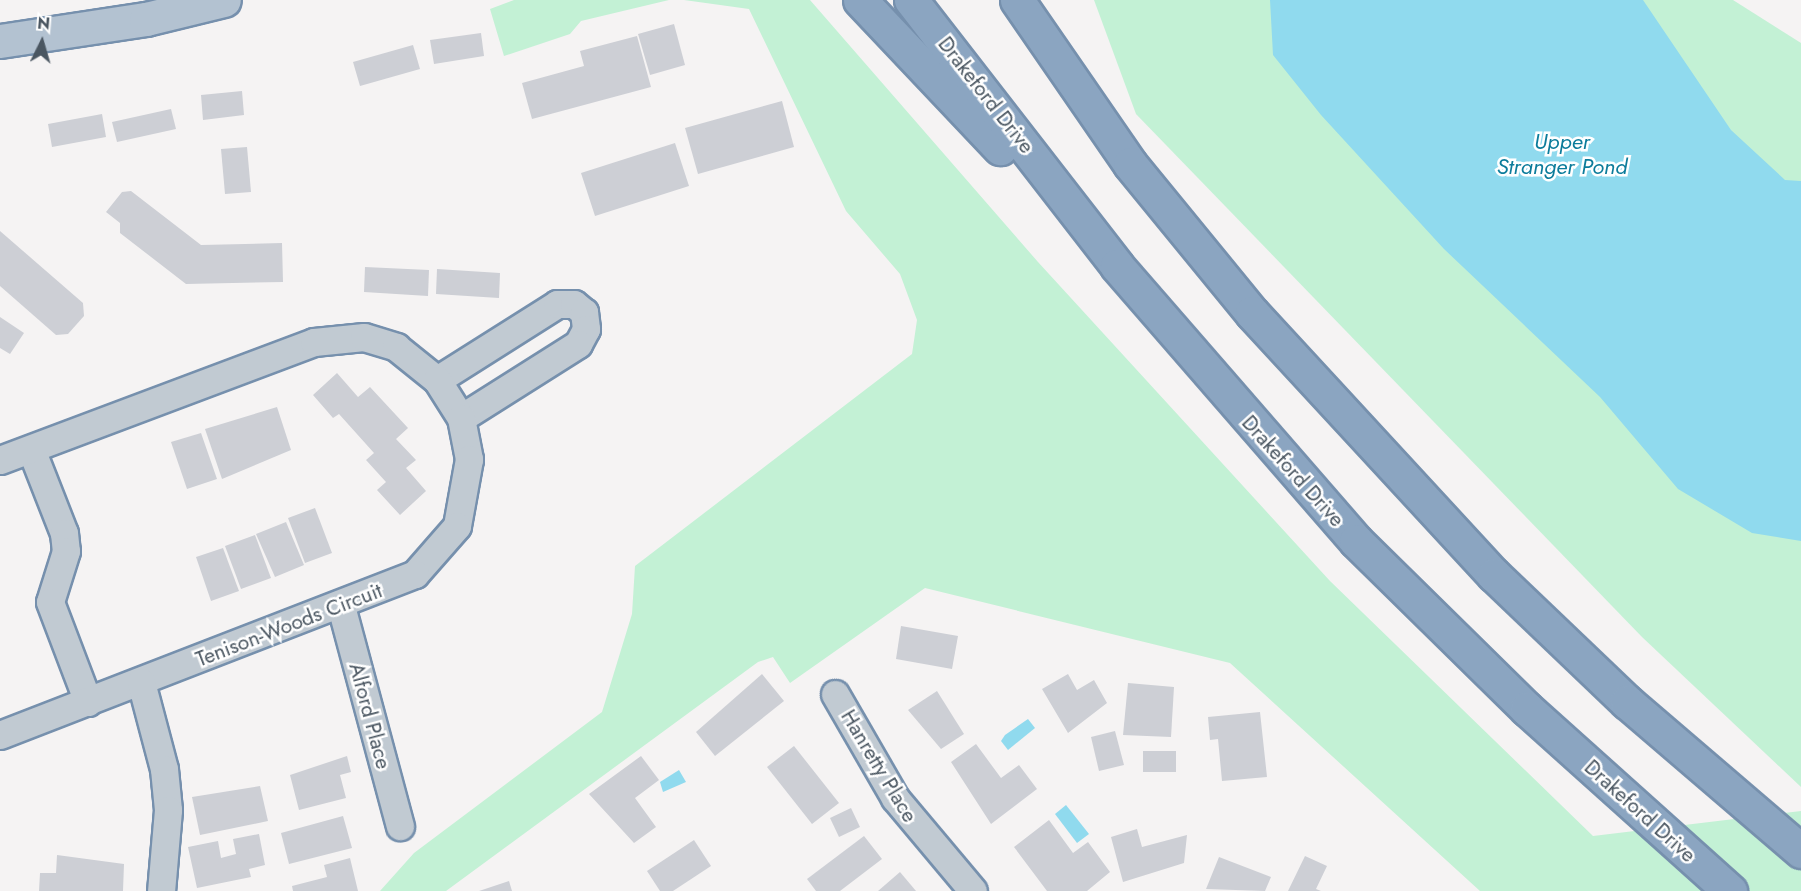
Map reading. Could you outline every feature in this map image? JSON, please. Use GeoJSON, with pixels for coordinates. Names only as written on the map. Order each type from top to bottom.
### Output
{"type":"FeatureCollection","features":[{"type":"Feature","properties":{"kind":"highway"},"geometry":{"type":"LineString","coordinates":[[861,0],[965,107],[1078,238],[1117,266]]}},
{"type":"Feature","properties":{"kind":"highway","name":"Drakeford Drive"},"geometry":{"type":"LineString","coordinates":[[911,0],[1117,266],[1356,541],[1527,710],[1730,891]]}},
{"type":"Feature","properties":{"kind":"highway"},"geometry":{"type":"LineString","coordinates":[[1017,0],[1130,164],[1268,330],[1494,575],[1628,702],[1801,851]]}},
{"type":"Feature","properties":{"kind":"main road"},"geometry":{"type":"LineString","coordinates":[[0,41],[146,19],[224,0]]}},
{"type":"Feature","properties":{"kind":"street"},"geometry":{"type":"LineString","coordinates":[[437,380],[557,304],[573,304],[584,312],[586,329],[578,344],[462,418]]}},
{"type":"Feature","properties":{"kind":"street","name":"Tenison-Woods Circuit"},"geometry":{"type":"LineString","coordinates":[[0,460],[330,338],[364,337],[396,347],[437,380],[462,418],[468,486],[448,541],[415,574],[341,606],[0,735]]}},
{"type":"Feature","properties":{"kind":"street"},"geometry":{"type":"LineString","coordinates":[[31,449],[65,542],[50,602],[88,702]]}},
{"type":"Feature","properties":{"kind":"street","name":"Alford Place"},"geometry":{"type":"LineString","coordinates":[[341,606],[400,826]]}},
{"type":"Feature","properties":{"kind":"street"},"geometry":{"type":"LineString","coordinates":[[141,682],[164,769],[168,810],[161,891]]}},
{"type":"Feature","properties":{"kind":"street","name":"Hanretty Place"},"geometry":{"type":"LineString","coordinates":[[836,694],[896,798],[973,891]]}},
{"type":"Feature","properties":{"kind":"green space"},"geometry":{"type":"Polygon","coordinates":[[[514,0],[669,0],[581,21],[570,34],[504,56],[490,9],[514,0]]]}},
{"type":"Feature","properties":{"kind":"green space"},"geometry":{"type":"Polygon","coordinates":[[[684,0],[810,0],[1038,262],[1330,581],[1593,836],[1801,811],[1801,891],[1480,891],[1230,663],[925,588],[790,683],[773,657],[758,662],[446,891],[380,891],[414,853],[602,712],[632,614],[635,566],[912,354],[917,320],[900,274],[846,211],[749,9],[684,0]]]}},
{"type":"Feature","properties":{"kind":"green space"},"geometry":{"type":"Polygon","coordinates":[[[1094,0],[1733,0],[1801,43],[1801,787],[1642,637],[1136,114],[1094,0]]]}},
{"type":"Feature","properties":{"kind":"water","name":"Upper Stranger Pond"},"geometry":{"type":"Polygon","coordinates":[[[1270,0],[1643,0],[1731,130],[1785,180],[1801,181],[1801,541],[1752,533],[1678,489],[1600,397],[1444,249],[1321,115],[1273,55],[1270,0]]]}},
{"type":"Feature","properties":{"kind":"water"},"geometry":{"type":"Polygon","coordinates":[[[1028,719],[1035,728],[1008,750],[1001,741],[1005,735],[1028,719]]]}},
{"type":"Feature","properties":{"kind":"water"},"geometry":{"type":"Polygon","coordinates":[[[679,770],[686,782],[663,792],[660,782],[679,770]]]}},
{"type":"Feature","properties":{"kind":"water"},"geometry":{"type":"Polygon","coordinates":[[[1066,805],[1089,834],[1077,843],[1055,814],[1066,805]]]}},
{"type":"Feature","properties":{"kind":"building"},"geometry":{"type":"Polygon","coordinates":[[[674,24],[685,65],[650,75],[638,34],[674,24]]]}},
{"type":"Feature","properties":{"kind":"building"},"geometry":{"type":"Polygon","coordinates":[[[481,33],[484,56],[434,64],[430,40],[481,33]]]}},
{"type":"Feature","properties":{"kind":"building"},"geometry":{"type":"Polygon","coordinates":[[[637,36],[651,87],[532,119],[522,83],[584,66],[580,51],[637,36]]]}},
{"type":"Feature","properties":{"kind":"building"},"geometry":{"type":"Polygon","coordinates":[[[413,45],[420,69],[360,86],[353,62],[413,45]]]}},
{"type":"Feature","properties":{"kind":"building"},"geometry":{"type":"Polygon","coordinates":[[[242,91],[244,115],[203,120],[201,95],[242,91]]]}},
{"type":"Feature","properties":{"kind":"building"},"geometry":{"type":"Polygon","coordinates":[[[782,101],[794,147],[698,174],[685,128],[782,101]]]}},
{"type":"Feature","properties":{"kind":"building"},"geometry":{"type":"Polygon","coordinates":[[[171,109],[176,129],[117,142],[112,122],[171,109]]]}},
{"type":"Feature","properties":{"kind":"building"},"geometry":{"type":"Polygon","coordinates":[[[102,114],[106,137],[52,147],[48,124],[102,114]]]}},
{"type":"Feature","properties":{"kind":"building"},"geometry":{"type":"Polygon","coordinates":[[[675,143],[689,186],[595,216],[581,173],[675,143]]]}},
{"type":"Feature","properties":{"kind":"building"},"geometry":{"type":"Polygon","coordinates":[[[247,147],[251,192],[225,194],[221,149],[247,147]]]}},
{"type":"Feature","properties":{"kind":"building"},"geometry":{"type":"Polygon","coordinates":[[[131,191],[201,245],[282,243],[283,282],[186,284],[120,233],[120,223],[106,212],[122,192],[131,191]]]}},
{"type":"Feature","properties":{"kind":"building"},"geometry":{"type":"Polygon","coordinates":[[[0,231],[83,303],[84,316],[68,334],[56,335],[0,286],[0,231]]]}},
{"type":"Feature","properties":{"kind":"building"},"geometry":{"type":"Polygon","coordinates":[[[365,267],[429,270],[428,296],[364,292],[365,267]]]}},
{"type":"Feature","properties":{"kind":"building"},"geometry":{"type":"Polygon","coordinates":[[[437,269],[500,273],[499,298],[436,294],[437,269]]]}},
{"type":"Feature","properties":{"kind":"building"},"geometry":{"type":"Polygon","coordinates":[[[0,317],[24,333],[10,354],[0,348],[0,317]]]}},
{"type":"Feature","properties":{"kind":"building"},"geometry":{"type":"Polygon","coordinates":[[[337,373],[358,397],[370,387],[408,428],[396,439],[416,460],[406,468],[426,491],[400,515],[377,490],[386,482],[366,460],[374,453],[339,414],[333,418],[313,395],[337,373]]]}},
{"type":"Feature","properties":{"kind":"building"},"geometry":{"type":"Polygon","coordinates":[[[277,407],[291,450],[222,479],[205,429],[277,407]]]}},
{"type":"Feature","properties":{"kind":"building"},"geometry":{"type":"Polygon","coordinates":[[[201,433],[217,479],[187,489],[171,442],[201,433]]]}},
{"type":"Feature","properties":{"kind":"building"},"geometry":{"type":"Polygon","coordinates":[[[315,508],[332,553],[305,563],[288,518],[315,508]]]}},
{"type":"Feature","properties":{"kind":"building"},"geometry":{"type":"Polygon","coordinates":[[[286,522],[304,565],[275,577],[256,534],[286,522]]]}},
{"type":"Feature","properties":{"kind":"building"},"geometry":{"type":"Polygon","coordinates":[[[255,535],[271,578],[241,589],[225,546],[255,535]]]}},
{"type":"Feature","properties":{"kind":"building"},"geometry":{"type":"Polygon","coordinates":[[[223,548],[239,591],[211,601],[196,557],[223,548]]]}},
{"type":"Feature","properties":{"kind":"building"},"geometry":{"type":"Polygon","coordinates":[[[901,626],[958,636],[952,669],[896,659],[901,626]]]}},
{"type":"Feature","properties":{"kind":"building"},"geometry":{"type":"Polygon","coordinates":[[[762,674],[784,701],[715,756],[696,732],[762,674]]]}},
{"type":"Feature","properties":{"kind":"building"},"geometry":{"type":"Polygon","coordinates":[[[1068,674],[1077,690],[1094,680],[1107,703],[1068,733],[1042,689],[1068,674]]]}},
{"type":"Feature","properties":{"kind":"building"},"geometry":{"type":"Polygon","coordinates":[[[1128,683],[1174,687],[1171,737],[1123,735],[1128,683]]]}},
{"type":"Feature","properties":{"kind":"building"},"geometry":{"type":"Polygon","coordinates":[[[937,691],[964,734],[941,749],[908,710],[937,691]]]}},
{"type":"Feature","properties":{"kind":"building"},"geometry":{"type":"Polygon","coordinates":[[[1260,712],[1267,777],[1222,781],[1218,739],[1210,740],[1208,717],[1260,712]]]}},
{"type":"Feature","properties":{"kind":"building"},"geometry":{"type":"Polygon","coordinates":[[[1115,731],[1124,765],[1099,771],[1091,737],[1115,731]]]}},
{"type":"Feature","properties":{"kind":"building"},"geometry":{"type":"Polygon","coordinates":[[[976,744],[1001,778],[1019,765],[1037,789],[991,824],[951,762],[976,744]]]}},
{"type":"Feature","properties":{"kind":"building"},"geometry":{"type":"Polygon","coordinates":[[[794,746],[839,803],[812,824],[767,767],[794,746]]]}},
{"type":"Feature","properties":{"kind":"building"},"geometry":{"type":"Polygon","coordinates":[[[1143,751],[1176,751],[1176,772],[1143,772],[1143,751]]]}},
{"type":"Feature","properties":{"kind":"building"},"geometry":{"type":"Polygon","coordinates":[[[347,756],[351,772],[340,775],[346,798],[299,810],[290,775],[347,756]]]}},
{"type":"Feature","properties":{"kind":"building"},"geometry":{"type":"Polygon","coordinates":[[[641,756],[659,780],[635,798],[656,827],[634,843],[589,794],[641,756]]]}},
{"type":"Feature","properties":{"kind":"building"},"geometry":{"type":"Polygon","coordinates":[[[260,786],[268,821],[200,835],[192,797],[260,786]]]}},
{"type":"Feature","properties":{"kind":"building"},"geometry":{"type":"Polygon","coordinates":[[[851,808],[860,827],[839,837],[830,818],[851,808]]]}},
{"type":"Feature","properties":{"kind":"building"},"geometry":{"type":"Polygon","coordinates":[[[343,816],[352,848],[289,864],[281,833],[343,816]]]}},
{"type":"Feature","properties":{"kind":"building"},"geometry":{"type":"Polygon","coordinates":[[[1049,820],[1073,853],[1088,842],[1110,872],[1087,891],[1047,891],[1014,847],[1049,820]]]}},
{"type":"Feature","properties":{"kind":"building"},"geometry":{"type":"Polygon","coordinates":[[[1137,829],[1142,847],[1187,835],[1184,863],[1123,882],[1111,837],[1137,829]]]}},
{"type":"Feature","properties":{"kind":"building"},"geometry":{"type":"Polygon","coordinates":[[[259,834],[265,865],[249,869],[251,877],[197,888],[188,847],[218,841],[221,858],[236,854],[233,839],[259,834]]]}},
{"type":"Feature","properties":{"kind":"building"},"geometry":{"type":"Polygon","coordinates":[[[864,836],[882,859],[840,891],[816,891],[807,879],[864,836]]]}},
{"type":"Feature","properties":{"kind":"building"},"geometry":{"type":"Polygon","coordinates":[[[694,840],[711,866],[673,891],[660,891],[647,871],[694,840]]]}},
{"type":"Feature","properties":{"kind":"building"},"geometry":{"type":"Polygon","coordinates":[[[57,855],[124,864],[123,891],[39,891],[40,873],[56,873],[57,855]]]}},
{"type":"Feature","properties":{"kind":"building"},"geometry":{"type":"Polygon","coordinates":[[[1305,856],[1327,866],[1316,889],[1321,891],[1288,891],[1305,856]]]}},
{"type":"Feature","properties":{"kind":"building"},"geometry":{"type":"Polygon","coordinates":[[[1219,857],[1271,877],[1265,891],[1206,889],[1219,857]]]}},
{"type":"Feature","properties":{"kind":"building"},"geometry":{"type":"Polygon","coordinates":[[[350,858],[358,891],[293,891],[292,886],[327,877],[324,865],[350,858]]]}},
{"type":"Feature","properties":{"kind":"building"},"geometry":{"type":"Polygon","coordinates":[[[900,872],[916,891],[878,891],[900,872]]]}},
{"type":"Feature","properties":{"kind":"building"},"geometry":{"type":"Polygon","coordinates":[[[509,881],[512,891],[479,891],[509,881]]]}}]}
